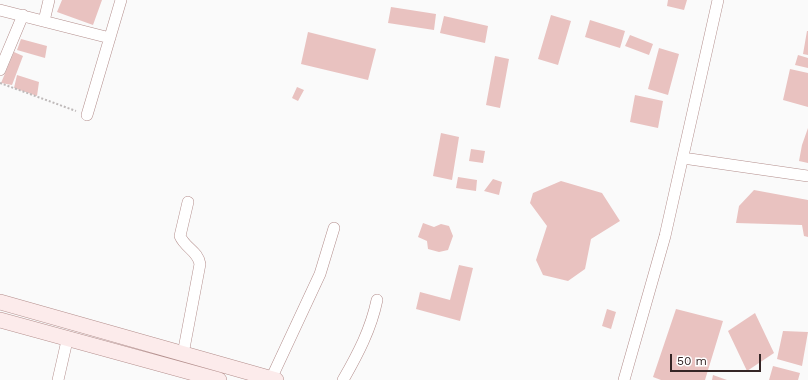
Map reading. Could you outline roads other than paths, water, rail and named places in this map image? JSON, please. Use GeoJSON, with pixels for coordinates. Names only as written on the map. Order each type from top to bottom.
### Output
{"type":"FeatureCollection","features":[{"type":"Feature","properties":{"kind":"main road"},"geometry":{"type":"LineString","coordinates":[[0,302],[274,379]]}},
{"type":"Feature","properties":{"kind":"main road"},"geometry":{"type":"LineString","coordinates":[[0,320],[71,338],[219,380]]}},
{"type":"Feature","properties":{"kind":"street"},"geometry":{"type":"LineString","coordinates":[[44,21],[49,0]]}},
{"type":"Feature","properties":{"kind":"street"},"geometry":{"type":"LineString","coordinates":[[87,115],[121,0]]}},
{"type":"Feature","properties":{"kind":"street"},"geometry":{"type":"LineString","coordinates":[[624,380],[665,236],[718,0]]}},
{"type":"Feature","properties":{"kind":"street"},"geometry":{"type":"LineString","coordinates":[[0,10],[110,38]]}},
{"type":"Feature","properties":{"kind":"street"},"geometry":{"type":"LineString","coordinates":[[0,70],[23,16]]}},
{"type":"Feature","properties":{"kind":"street"},"geometry":{"type":"LineString","coordinates":[[683,158],[808,176]]}},
{"type":"Feature","properties":{"kind":"street"},"geometry":{"type":"LineString","coordinates":[[183,354],[200,264],[199,256],[182,241],[180,236],[188,202]]}},
{"type":"Feature","properties":{"kind":"street"},"geometry":{"type":"LineString","coordinates":[[274,379],[320,274],[334,228]]}},
{"type":"Feature","properties":{"kind":"street"},"geometry":{"type":"LineString","coordinates":[[343,380],[360,352],[372,322],[377,300]]}},
{"type":"Feature","properties":{"kind":"street"},"geometry":{"type":"LineString","coordinates":[[58,380],[66,345],[71,338]]}}]}
